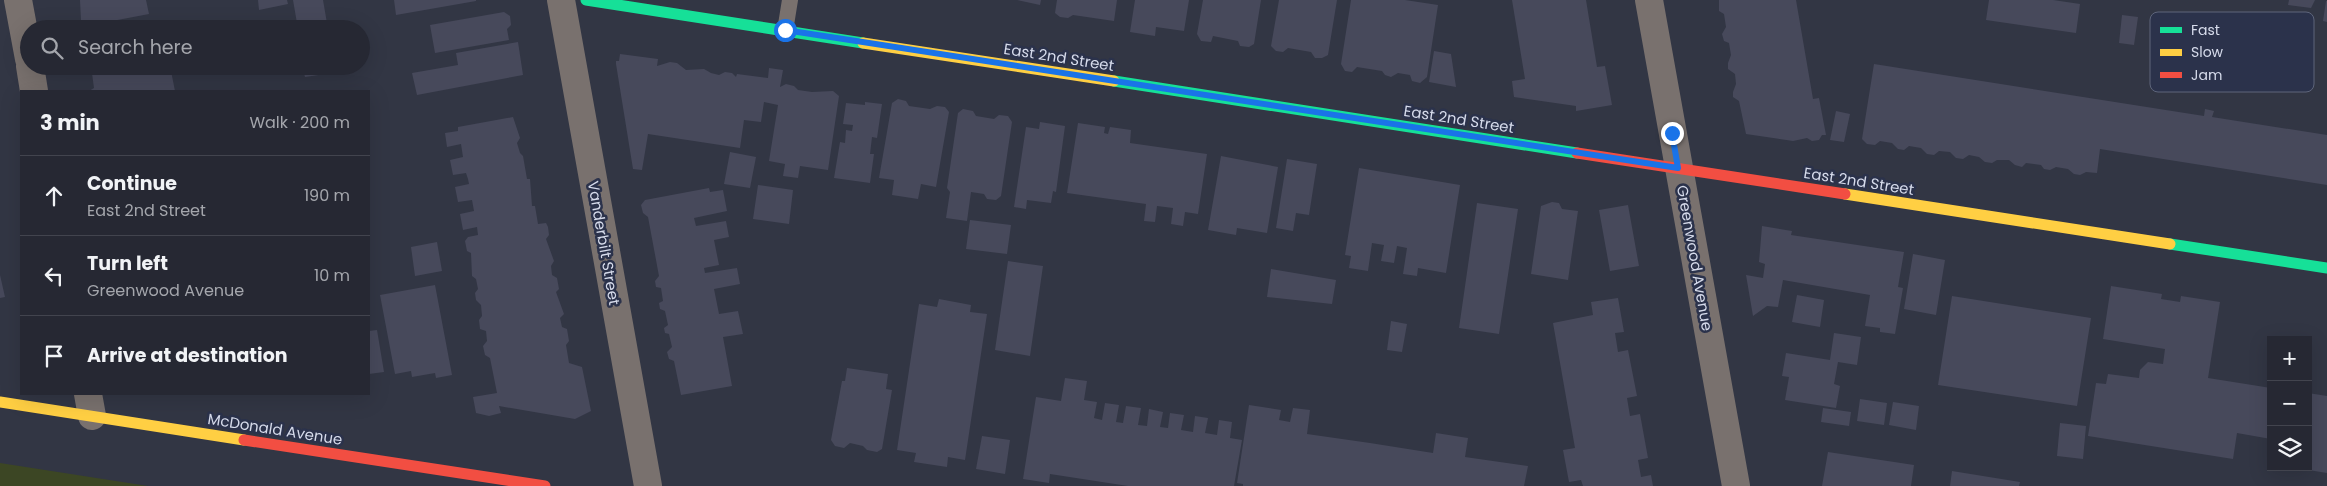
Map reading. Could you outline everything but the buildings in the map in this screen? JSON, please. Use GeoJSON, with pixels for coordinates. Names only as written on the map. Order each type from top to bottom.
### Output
{"type":"FeatureCollection","features":[{"type":"Feature","properties":{"kind":"street"},"geometry":{"type":"LineString","coordinates":[[18,0],[22,20]]}},
{"type":"Feature","properties":{"kind":"street","name":"Vanderbilt Street"},"geometry":{"type":"LineString","coordinates":[[561,0],[648,486]]}},
{"type":"Feature","properties":{"kind":"street","name":"East 2nd Street"},"geometry":{"type":"LineString","coordinates":[[586,0],[2327,268]]}},
{"type":"Feature","properties":{"kind":"street","name":"Greenwood Avenue"},"geometry":{"type":"LineString","coordinates":[[1649,0],[1736,486]]}},
{"type":"Feature","properties":{"kind":"street"},"geometry":{"type":"LineString","coordinates":[[31,75],[34,90]]}},
{"type":"Feature","properties":{"kind":"street","name":"McDonald Avenue"},"geometry":{"type":"LineString","coordinates":[[0,402],[90,405],[545,486]]}},
{"type":"Feature","properties":{"kind":"lane"},"geometry":{"type":"LineString","coordinates":[[785,30],[790,0]]}},
{"type":"Feature","properties":{"kind":"green space"},"geometry":{"type":"Polygon","coordinates":[[[0,463],[148,486],[0,486],[0,463]]]}},
{"type":"Feature","properties":{"kind":"traffic: fast"},"geometry":{"type":"LineString","coordinates":[[586,0],[863,43]]}},
{"type":"Feature","properties":{"kind":"traffic: fast"},"geometry":{"type":"LineString","coordinates":[[1114,81],[1577,153]]}},
{"type":"Feature","properties":{"kind":"traffic: fast"},"geometry":{"type":"LineString","coordinates":[[2170,244],[2327,268]]}},
{"type":"Feature","properties":{"kind":"traffic: slow"},"geometry":{"type":"LineString","coordinates":[[863,43],[1114,81]]}},
{"type":"Feature","properties":{"kind":"traffic: slow"},"geometry":{"type":"LineString","coordinates":[[1845,194],[2170,244]]}},
{"type":"Feature","properties":{"kind":"traffic: slow"},"geometry":{"type":"LineString","coordinates":[[0,402],[244,440]]}},
{"type":"Feature","properties":{"kind":"traffic: jam"},"geometry":{"type":"LineString","coordinates":[[1577,153],[1845,194]]}},
{"type":"Feature","properties":{"kind":"traffic: jam"},"geometry":{"type":"LineString","coordinates":[[244,440],[545,486]]}},
{"type":"Feature","properties":{"kind":"route"},"geometry":{"type":"LineString","coordinates":[[785,30],[1678,168],[1672,133]]}}]}
